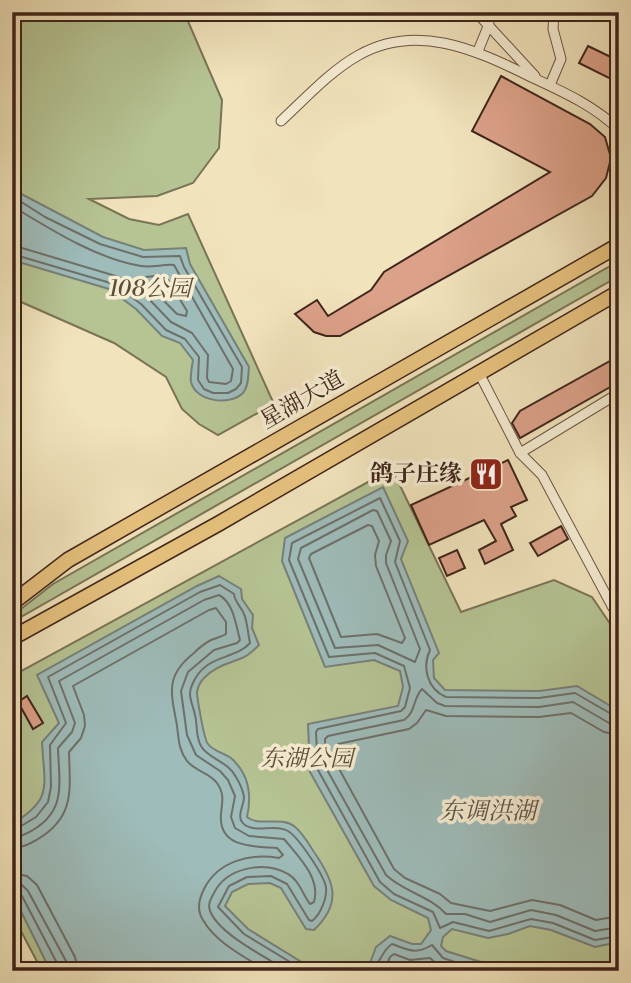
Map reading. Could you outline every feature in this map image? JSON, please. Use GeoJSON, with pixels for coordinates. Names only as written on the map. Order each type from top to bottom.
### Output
{"type":"FeatureCollection","features":[{"type":"Feature","properties":{"kind":"main road","name":"星湖大道"},"geometry":{"type":"LineString","coordinates":[[12,603],[68,560],[619,245]]}},
{"type":"Feature","properties":{"kind":"main road"},"geometry":{"type":"LineString","coordinates":[[12,638],[218,524],[619,292]]}},
{"type":"Feature","properties":{"kind":"street"},"geometry":{"type":"LineString","coordinates":[[477,12],[534,75],[546,83]]}},
{"type":"Feature","properties":{"kind":"street"},"geometry":{"type":"LineString","coordinates":[[546,83],[561,59],[553,29],[554,12]]}},
{"type":"Feature","properties":{"kind":"street"},"geometry":{"type":"LineString","coordinates":[[478,51],[489,24]]}},
{"type":"Feature","properties":{"kind":"street"},"geometry":{"type":"LineString","coordinates":[[281,121],[326,80],[359,55],[396,41],[431,40],[478,51],[546,83],[593,108],[619,130]]}},
{"type":"Feature","properties":{"kind":"street"},"geometry":{"type":"LineString","coordinates":[[479,373],[520,453],[542,475],[613,608],[619,610]]}},
{"type":"Feature","properties":{"kind":"street"},"geometry":{"type":"LineString","coordinates":[[520,453],[619,393]]}},
{"type":"Feature","properties":{"kind":"green space","name":"108公园"},"geometry":{"type":"Polygon","coordinates":[[[12,12],[184,12],[222,100],[219,148],[193,183],[157,196],[89,199],[129,219],[159,225],[188,214],[274,404],[218,435],[199,424],[182,409],[166,377],[114,343],[12,298],[12,12]]]}},
{"type":"Feature","properties":{"kind":"green space"},"geometry":{"type":"Polygon","coordinates":[[[619,261],[619,276],[12,622],[12,616],[53,584],[619,261]]]}},
{"type":"Feature","properties":{"kind":"green space","name":"东湖公园"},"geometry":{"type":"Polygon","coordinates":[[[392,469],[461,612],[554,580],[592,597],[619,637],[619,971],[42,971],[12,914],[12,676],[392,469]]]}},
{"type":"Feature","properties":{"kind":"water"},"geometry":{"type":"Polygon","coordinates":[[[12,189],[103,237],[144,250],[186,248],[190,264],[249,367],[243,393],[222,401],[199,394],[191,382],[193,360],[180,343],[162,336],[136,309],[109,289],[12,260],[12,189]]]}},
{"type":"Feature","properties":{"kind":"water","name":"东调洪湖"},"geometry":{"type":"Polygon","coordinates":[[[383,487],[408,541],[401,559],[439,653],[433,660],[434,678],[445,690],[539,691],[577,686],[619,711],[619,942],[595,947],[551,930],[530,926],[488,938],[452,929],[443,937],[441,946],[446,951],[481,962],[497,971],[354,971],[355,968],[370,963],[376,947],[390,936],[412,944],[421,944],[431,930],[428,918],[391,900],[374,886],[310,772],[308,724],[398,706],[403,687],[400,671],[374,660],[325,667],[282,561],[285,538],[383,487]]]}},
{"type":"Feature","properties":{"kind":"water"},"geometry":{"type":"Polygon","coordinates":[[[219,576],[241,589],[242,599],[253,615],[252,628],[259,645],[244,657],[213,671],[201,682],[197,696],[206,741],[231,758],[242,771],[249,793],[247,817],[294,826],[327,872],[332,891],[329,910],[314,930],[306,929],[281,888],[270,883],[248,884],[232,892],[225,906],[248,929],[316,971],[57,971],[48,966],[12,893],[12,824],[35,807],[40,799],[44,790],[42,742],[59,723],[37,675],[219,576]]]}},
{"type":"Feature","properties":{"kind":"building"},"geometry":{"type":"Polygon","coordinates":[[[588,46],[619,61],[619,73],[615,81],[579,63],[588,46]]]}},
{"type":"Feature","properties":{"kind":"building"},"geometry":{"type":"Polygon","coordinates":[[[501,76],[590,124],[605,137],[611,158],[606,178],[592,196],[340,336],[326,336],[314,332],[295,314],[317,300],[328,316],[371,290],[384,272],[550,172],[472,131],[501,76]]]}},
{"type":"Feature","properties":{"kind":"building"},"geometry":{"type":"Polygon","coordinates":[[[619,356],[619,382],[520,438],[512,423],[520,411],[619,356]]]}},
{"type":"Feature","properties":{"kind":"building"},"geometry":{"type":"Polygon","coordinates":[[[508,460],[527,500],[511,507],[516,516],[501,524],[513,550],[485,564],[479,550],[496,541],[484,520],[429,545],[411,505],[508,460]]]}},
{"type":"Feature","properties":{"kind":"building"},"geometry":{"type":"Polygon","coordinates":[[[561,526],[568,539],[538,556],[530,543],[561,526]]]}},
{"type":"Feature","properties":{"kind":"building"},"geometry":{"type":"Polygon","coordinates":[[[457,550],[465,568],[447,576],[439,558],[457,550]]]}},
{"type":"Feature","properties":{"kind":"building"},"geometry":{"type":"Polygon","coordinates":[[[27,696],[43,723],[33,729],[18,702],[27,696]]]}},
{"type":"Feature","properties":{"kind":"place","name":"鸽子庄缘"},"geometry":{"type":"Point","coordinates":[486,474]}}]}
